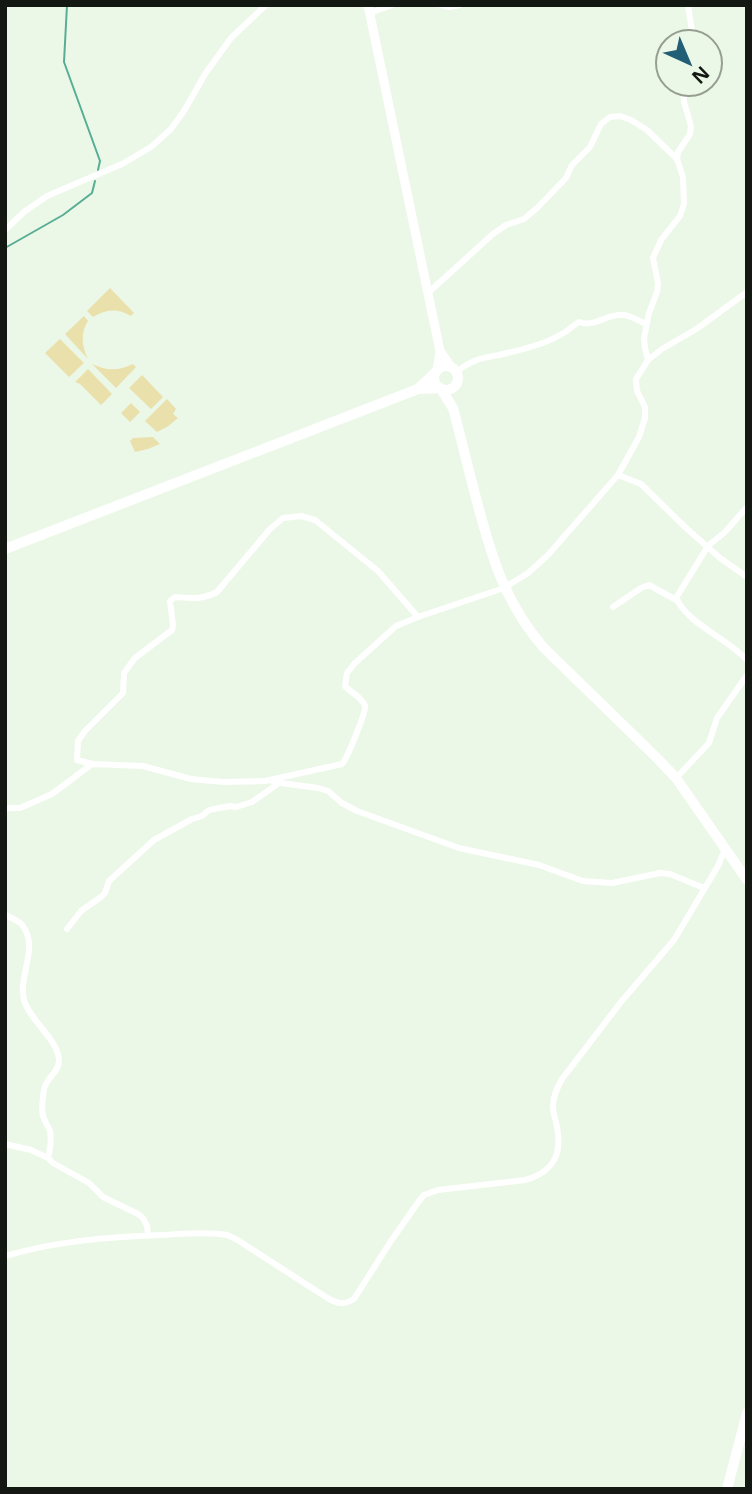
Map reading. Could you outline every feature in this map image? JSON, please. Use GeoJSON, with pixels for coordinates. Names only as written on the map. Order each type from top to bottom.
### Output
{"type":"FeatureCollection","features":[{"type":"Feature","properties":{"kind":"highway"},"geometry":{"type":"LineString","coordinates":[[418,389],[436,372]]}},
{"type":"Feature","properties":{"kind":"highway"},"geometry":{"type":"LineString","coordinates":[[5,549],[418,389],[441,389]]}},
{"type":"Feature","properties":{"kind":"main road"},"geometry":{"type":"LineString","coordinates":[[369,9],[440,351],[434,380],[453,408],[486,540],[504,588],[522,620],[544,648],[676,778],[747,880]]}},
{"type":"Feature","properties":{"kind":"main road"},"geometry":{"type":"LineString","coordinates":[[440,351],[458,377],[453,408]]}},
{"type":"Feature","properties":{"kind":"main road"},"geometry":{"type":"LineString","coordinates":[[436,372],[444,367],[454,370]]}},
{"type":"Feature","properties":{"kind":"main road"},"geometry":{"type":"LineString","coordinates":[[441,389],[450,389],[457,383]]}},
{"type":"Feature","properties":{"kind":"main road"},"geometry":{"type":"LineString","coordinates":[[727,1489],[744,1435],[747,1413]]}},
{"type":"Feature","properties":{"kind":"street"},"geometry":{"type":"LineString","coordinates":[[5,230],[47,196],[122,164],[151,147],[184,111],[205,74],[231,38],[266,5]]}},
{"type":"Feature","properties":{"kind":"street"},"geometry":{"type":"LineString","coordinates":[[369,9],[392,5]]}},
{"type":"Feature","properties":{"kind":"street"},"geometry":{"type":"LineString","coordinates":[[440,5],[449,8],[460,5]]}},
{"type":"Feature","properties":{"kind":"street"},"geometry":{"type":"LineString","coordinates":[[688,5],[691,28]]}},
{"type":"Feature","properties":{"kind":"street"},"geometry":{"type":"LineString","coordinates":[[649,360],[644,338],[658,283],[653,258],[661,240],[680,216],[684,204],[683,177],[677,159],[678,152],[690,134],[691,126],[684,98]]}},
{"type":"Feature","properties":{"kind":"street"},"geometry":{"type":"LineString","coordinates":[[429,292],[493,234],[506,225],[524,219],[537,208],[566,178],[572,165],[590,147],[601,124],[610,117],[620,116],[647,130],[677,159]]}},
{"type":"Feature","properties":{"kind":"street"},"geometry":{"type":"LineString","coordinates":[[418,617],[378,571],[315,520],[301,516],[284,518],[270,528],[217,592],[207,597],[175,597],[170,601],[172,630],[135,658],[124,673],[123,693],[78,741],[76,760],[92,764],[143,766],[191,779],[223,782],[265,780],[342,764],[347,759],[365,708],[362,701],[345,686],[347,673],[354,664],[396,626],[504,588],[528,573],[548,555],[618,475],[639,437],[645,418],[645,407],[637,391],[636,379],[649,360],[747,292]]}},
{"type":"Feature","properties":{"kind":"street"},"geometry":{"type":"LineString","coordinates":[[454,370],[477,358],[506,354],[554,338],[579,322],[587,325],[622,314],[646,324]]}},
{"type":"Feature","properties":{"kind":"street"},"geometry":{"type":"LineString","coordinates":[[618,475],[641,484],[720,558],[747,576]]}},
{"type":"Feature","properties":{"kind":"street"},"geometry":{"type":"LineString","coordinates":[[678,601],[678,592],[708,546],[725,532],[747,507]]}},
{"type":"Feature","properties":{"kind":"street"},"geometry":{"type":"LineString","coordinates":[[613,607],[649,585],[678,601],[699,624],[726,641],[747,660]]}},
{"type":"Feature","properties":{"kind":"street"},"geometry":{"type":"LineString","coordinates":[[676,778],[706,748],[718,719],[747,675]]}},
{"type":"Feature","properties":{"kind":"street"},"geometry":{"type":"LineString","coordinates":[[5,810],[20,808],[52,794],[92,764]]}},
{"type":"Feature","properties":{"kind":"street"},"geometry":{"type":"LineString","coordinates":[[265,780],[328,791],[356,811],[459,848],[538,865],[583,881],[612,883],[660,873],[670,874],[704,888]]}},
{"type":"Feature","properties":{"kind":"street"},"geometry":{"type":"LineString","coordinates":[[67,929],[81,911],[101,897],[109,881],[153,840],[209,810],[252,802],[279,783]]}},
{"type":"Feature","properties":{"kind":"street"},"geometry":{"type":"LineString","coordinates":[[5,1256],[64,1242],[133,1235],[227,1235],[329,1299],[346,1304],[354,1299],[424,1195],[438,1190],[525,1180],[538,1177],[546,1171],[557,1154],[558,1132],[553,1105],[562,1079],[621,1002],[674,940],[718,866],[725,849]]}},
{"type":"Feature","properties":{"kind":"street"},"geometry":{"type":"LineString","coordinates":[[5,914],[24,927],[29,956],[23,980],[24,1001],[51,1040],[59,1059],[59,1065],[44,1090],[43,1112],[51,1140],[48,1158]]}},
{"type":"Feature","properties":{"kind":"street"},"geometry":{"type":"LineString","coordinates":[[5,1144],[31,1150],[48,1158],[89,1183],[103,1197],[138,1214],[147,1226],[148,1235]]}},
{"type":"Feature","properties":{"kind":"shaded area"},"geometry":{"type":"Polygon","coordinates":[[[110,288],[134,313],[131,316],[112,310],[93,317],[87,311],[110,288]]]}},
{"type":"Feature","properties":{"kind":"shaded area"},"geometry":{"type":"Polygon","coordinates":[[[84,316],[88,321],[83,340],[88,359],[65,334],[84,316]]]}},
{"type":"Feature","properties":{"kind":"shaded area"},"geometry":{"type":"Polygon","coordinates":[[[60,339],[84,363],[69,377],[45,353],[60,339]]]}},
{"type":"Feature","properties":{"kind":"shaded area"},"geometry":{"type":"Polygon","coordinates":[[[92,364],[108,369],[133,364],[136,367],[116,388],[92,364]]]}},
{"type":"Feature","properties":{"kind":"shaded area"},"geometry":{"type":"Polygon","coordinates":[[[88,369],[112,394],[101,405],[75,382],[88,369]]]}},
{"type":"Feature","properties":{"kind":"shaded area"},"geometry":{"type":"Polygon","coordinates":[[[142,375],[163,397],[151,409],[129,388],[142,375]]]}},
{"type":"Feature","properties":{"kind":"shaded area"},"geometry":{"type":"Polygon","coordinates":[[[167,399],[176,409],[173,414],[178,418],[157,432],[145,421],[167,399]]]}},
{"type":"Feature","properties":{"kind":"shaded area"},"geometry":{"type":"Polygon","coordinates":[[[131,403],[140,412],[130,422],[121,413],[131,403]]]}},
{"type":"Feature","properties":{"kind":"shaded area"},"geometry":{"type":"Polygon","coordinates":[[[153,437],[160,444],[135,452],[130,441],[133,438],[153,437]]]}},
{"type":"Feature","properties":{"kind":"waterway"},"geometry":{"type":"LineString","coordinates":[[67,5],[64,62],[100,161],[98,170]]}},
{"type":"Feature","properties":{"kind":"waterway"},"geometry":{"type":"LineString","coordinates":[[5,248],[63,215],[92,193],[95,181]]}}]}
